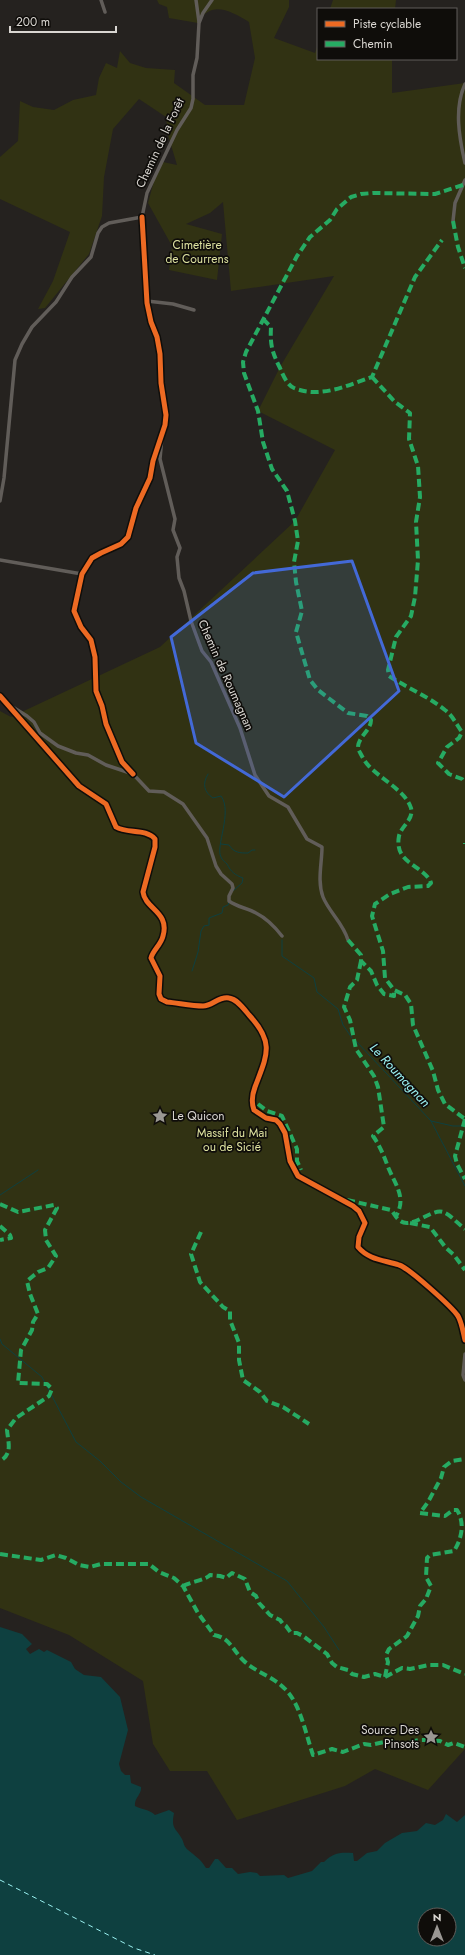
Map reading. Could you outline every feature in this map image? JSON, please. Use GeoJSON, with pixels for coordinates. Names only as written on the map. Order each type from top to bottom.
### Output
{"type":"FeatureCollection","features":[{"type":"Feature","properties":{"kind":"street"},"geometry":{"type":"LineString","coordinates":[[101,0],[105,12]]}},
{"type":"Feature","properties":{"kind":"street"},"geometry":{"type":"LineString","coordinates":[[196,0],[199,23]]}},
{"type":"Feature","properties":{"kind":"street","name":"Chemin de la Forêt"},"geometry":{"type":"LineString","coordinates":[[162,434],[166,415],[161,383],[161,360],[157,337],[151,322],[147,301],[142,217],[147,193],[177,130],[191,108],[193,99],[193,75],[197,58],[199,23],[203,13],[212,0]]}},
{"type":"Feature","properties":{"kind":"street"},"geometry":{"type":"LineString","coordinates":[[465,84],[458,119],[460,142],[465,163]]}},
{"type":"Feature","properties":{"kind":"street"},"geometry":{"type":"LineString","coordinates":[[453,221],[455,202],[465,180]]}},
{"type":"Feature","properties":{"kind":"street"},"geometry":{"type":"LineString","coordinates":[[0,501],[4,478],[15,360],[22,344],[32,327],[56,302],[72,277],[91,257],[98,233],[102,228],[109,223],[142,217]]}},
{"type":"Feature","properties":{"kind":"street"},"geometry":{"type":"LineString","coordinates":[[147,301],[173,304],[194,310]]}},
{"type":"Feature","properties":{"kind":"street"},"geometry":{"type":"LineString","coordinates":[[162,434],[153,461],[150,478],[136,508],[125,542],[96,556],[82,574],[74,611],[80,627],[91,640],[95,657],[96,691],[102,706],[107,728],[122,762],[149,791],[164,792],[172,795],[183,804],[207,838],[216,866],[221,874],[232,884],[233,888],[229,896],[229,901],[237,907],[255,913],[272,925],[282,936]]}},
{"type":"Feature","properties":{"kind":"street","name":"Chemin de Roumagnan"},"geometry":{"type":"LineString","coordinates":[[162,434],[160,460],[175,519],[173,530],[180,548],[177,568],[191,621],[202,651],[212,662],[240,728],[254,775],[269,796],[288,807],[307,839],[322,847],[322,893],[345,932],[348,940]]}},
{"type":"Feature","properties":{"kind":"street"},"geometry":{"type":"LineString","coordinates":[[0,560],[82,574]]}},
{"type":"Feature","properties":{"kind":"street"},"geometry":{"type":"LineString","coordinates":[[0,696],[79,786],[106,804],[116,827],[123,830],[148,834],[155,838],[155,847],[143,892],[145,898],[160,915],[164,924],[162,939],[150,958],[160,976],[159,994],[161,999],[167,1002],[204,1006],[221,998],[231,998],[255,1022],[265,1037],[268,1050],[266,1061],[252,1098],[254,1110],[266,1118],[276,1120],[280,1124],[285,1133],[290,1161],[298,1176],[353,1206],[359,1211],[365,1223],[359,1237],[358,1246],[364,1253],[379,1261],[401,1265],[423,1283],[453,1310],[458,1317],[465,1340]]}},
{"type":"Feature","properties":{"kind":"street"},"geometry":{"type":"LineString","coordinates":[[7,703],[27,716],[34,722],[40,733],[58,746],[76,754],[88,754],[106,765],[133,774]]}},
{"type":"Feature","properties":{"kind":"street"},"geometry":{"type":"LineString","coordinates":[[465,1354],[463,1375],[465,1380]]}},
{"type":"Feature","properties":{"kind":"highlighted area"},"geometry":{"type":"Polygon","coordinates":[[[352,561],[399,691],[284,797],[196,743],[171,637],[253,573],[352,561]]]}},
{"type":"Feature","properties":{"kind":"green space","name":"Massif du Mai ou de Sicié"},"geometry":{"type":"Polygon","coordinates":[[[157,0],[289,0],[289,7],[274,38],[315,53],[317,47],[317,60],[392,60],[392,93],[465,83],[465,1749],[428,1790],[375,1769],[345,1786],[237,1820],[207,1771],[170,1771],[153,1744],[143,1681],[69,1635],[0,1608],[0,711],[11,717],[160,647],[295,521],[335,450],[258,411],[280,367],[334,276],[231,291],[223,202],[210,213],[186,224],[222,234],[217,280],[169,270],[172,246],[148,203],[154,181],[163,162],[177,165],[168,135],[166,117],[139,99],[113,129],[104,177],[102,216],[89,254],[45,308],[38,309],[53,281],[70,232],[0,199],[0,157],[18,141],[20,101],[33,107],[54,110],[73,100],[96,95],[99,78],[106,63],[117,68],[120,51],[130,63],[146,68],[175,70],[174,83],[205,105],[244,105],[255,58],[249,22],[235,14],[221,9],[208,11],[198,23],[169,18],[167,7],[159,4],[157,0]]]}},
{"type":"Feature","properties":{"kind":"green space"},"geometry":{"type":"Polygon","coordinates":[[[333,0],[396,0],[395,8],[330,8],[333,0]]]}},
{"type":"Feature","properties":{"kind":"water"},"geometry":{"type":"Polygon","coordinates":[[[0,1627],[22,1634],[32,1644],[26,1649],[30,1654],[39,1649],[44,1652],[47,1650],[71,1662],[75,1669],[84,1675],[101,1677],[120,1697],[128,1730],[119,1764],[121,1771],[125,1775],[130,1775],[131,1783],[141,1787],[135,1806],[155,1815],[169,1810],[174,1813],[173,1825],[185,1846],[206,1868],[209,1868],[215,1859],[218,1859],[226,1868],[232,1868],[238,1874],[250,1872],[257,1873],[260,1876],[284,1875],[288,1878],[312,1871],[321,1862],[324,1862],[337,1854],[353,1853],[354,1861],[357,1861],[367,1853],[377,1851],[385,1843],[402,1833],[417,1831],[426,1823],[435,1825],[443,1820],[446,1814],[457,1822],[465,1815],[465,1955],[0,1955],[0,1627]]]}},
{"type":"Feature","properties":{"kind":"waterway"},"geometry":{"type":"LineString","coordinates":[[208,774],[205,781],[206,790],[213,798],[221,796],[224,803],[225,820],[220,846],[221,857],[234,873],[243,878],[242,883],[233,891]]}},
{"type":"Feature","properties":{"kind":"waterway"},"geometry":{"type":"LineString","coordinates":[[221,844],[229,845],[233,850],[240,853],[248,853],[255,850]]}},
{"type":"Feature","properties":{"kind":"waterway"},"geometry":{"type":"LineString","coordinates":[[192,971],[198,952],[201,931],[204,926],[209,925],[209,918],[222,913],[223,907],[228,905],[229,902]]}},
{"type":"Feature","properties":{"kind":"waterway","name":"Le Roumagnan"},"geometry":{"type":"LineString","coordinates":[[282,940],[282,956],[314,978],[317,992],[338,1009],[343,1025],[352,1038]]}},
{"type":"Feature","properties":{"kind":"waterway","name":"Le Roumagnan"},"geometry":{"type":"LineString","coordinates":[[356,1041],[431,1121],[465,1186]]}},
{"type":"Feature","properties":{"kind":"waterway","name":"Le Roumagnan"},"geometry":{"type":"LineString","coordinates":[[431,1121],[453,1126],[463,1126],[465,1123]]}},
{"type":"Feature","properties":{"kind":"waterway"},"geometry":{"type":"LineString","coordinates":[[0,1195],[38,1170]]}},
{"type":"Feature","properties":{"kind":"waterway"},"geometry":{"type":"LineString","coordinates":[[0,1339],[2,1344],[42,1377],[76,1442],[100,1461],[121,1482],[141,1497],[287,1581],[324,1627],[339,1650]]}},
{"type":"Feature","properties":{"kind":"ferry route"},"geometry":{"type":"LineString","coordinates":[[0,1880],[134,1948],[155,1955]]}},
{"type":"Feature","properties":{"kind":"marked path"},"geometry":{"type":"LineString","coordinates":[[463,185],[435,194],[373,193],[351,197],[337,209],[330,220],[310,237],[297,256],[246,352],[243,362],[244,373],[258,411],[263,442],[272,469],[287,491],[295,521],[298,541],[294,562],[296,582],[302,611],[296,632],[310,680],[318,690],[348,713],[367,716],[371,720],[369,727],[358,745],[358,749],[368,765],[398,790],[408,802],[411,808],[411,816],[400,832],[398,845],[400,852],[408,862],[425,875],[431,883],[428,886],[408,887],[390,894],[375,904],[372,916],[383,951],[385,978],[394,990],[405,995],[411,1004],[413,1025],[433,1071],[438,1090],[445,1104],[465,1119]]}},
{"type":"Feature","properties":{"kind":"marked path"},"geometry":{"type":"LineString","coordinates":[[453,221],[458,247],[465,268]]}},
{"type":"Feature","properties":{"kind":"marked path"},"geometry":{"type":"LineString","coordinates":[[263,319],[271,327],[271,344],[277,362],[289,385],[294,388],[314,392],[334,390],[372,377],[415,277],[442,240]]}},
{"type":"Feature","properties":{"kind":"marked path"},"geometry":{"type":"LineString","coordinates":[[372,377],[395,402],[410,413],[409,439],[418,466],[420,497],[416,522],[418,560],[415,597],[411,616],[396,637],[388,670],[389,676],[432,700],[448,712],[452,717],[462,732],[459,738],[447,747],[438,763],[449,774],[462,779],[465,783]]}},
{"type":"Feature","properties":{"kind":"marked path"},"geometry":{"type":"LineString","coordinates":[[348,940],[361,955],[361,961],[371,971],[377,985],[384,994],[394,996],[394,990]]}},
{"type":"Feature","properties":{"kind":"marked path"},"geometry":{"type":"LineString","coordinates":[[361,961],[357,980],[350,987],[344,1007],[350,1020],[356,1049],[374,1076],[378,1087],[384,1127],[373,1136],[382,1151],[399,1191],[400,1203],[396,1216]]}},
{"type":"Feature","properties":{"kind":"marked path"},"geometry":{"type":"LineString","coordinates":[[258,1104],[267,1111],[282,1116],[297,1149],[297,1161],[301,1170]]}},
{"type":"Feature","properties":{"kind":"marked path"},"geometry":{"type":"LineString","coordinates":[[465,1119],[455,1156],[457,1164],[465,1179]]}},
{"type":"Feature","properties":{"kind":"marked path"},"geometry":{"type":"LineString","coordinates":[[347,1200],[391,1210],[398,1219],[404,1223],[415,1221],[433,1213],[443,1212],[465,1229]]}},
{"type":"Feature","properties":{"kind":"marked path"},"geometry":{"type":"LineString","coordinates":[[0,1204],[18,1212],[54,1205],[57,1208],[45,1230],[46,1240],[56,1256],[48,1268],[38,1272],[27,1281],[30,1294],[38,1314],[33,1322],[32,1330],[21,1350],[18,1383],[47,1384],[52,1389],[49,1396],[16,1418],[7,1430],[9,1447],[7,1455],[0,1461]]}},
{"type":"Feature","properties":{"kind":"marked path"},"geometry":{"type":"LineString","coordinates":[[410,1223],[430,1227],[465,1270]]}},
{"type":"Feature","properties":{"kind":"marked path"},"geometry":{"type":"LineString","coordinates":[[0,1226],[10,1235],[11,1238],[0,1240]]}},
{"type":"Feature","properties":{"kind":"marked path"},"geometry":{"type":"LineString","coordinates":[[201,1232],[191,1254],[200,1282],[223,1307],[230,1311],[230,1320],[239,1343],[239,1360],[243,1380],[260,1392],[267,1401],[283,1407],[309,1424]]}},
{"type":"Feature","properties":{"kind":"marked path"},"geometry":{"type":"LineString","coordinates":[[385,1677],[388,1662],[386,1655],[389,1649],[407,1636],[418,1616],[420,1606],[426,1599],[431,1586],[426,1577],[427,1558],[430,1555],[454,1551],[461,1536],[462,1525],[457,1510],[453,1510],[445,1516],[420,1513],[428,1502],[441,1478],[444,1467],[452,1461],[465,1459]]}},
{"type":"Feature","properties":{"kind":"marked path"},"geometry":{"type":"LineString","coordinates":[[0,1554],[41,1560],[56,1555],[66,1558],[79,1565],[90,1567],[101,1564],[149,1564],[159,1572],[174,1578],[183,1586],[198,1613],[214,1635],[227,1641],[243,1660],[279,1684],[290,1694],[298,1710],[313,1755],[332,1749],[343,1752],[364,1744],[371,1745],[388,1741],[401,1744],[419,1740],[429,1740],[440,1741],[448,1745],[454,1743],[465,1747]]}},
{"type":"Feature","properties":{"kind":"marked path"},"geometry":{"type":"LineString","coordinates":[[183,1586],[210,1575],[226,1578],[232,1573],[245,1579],[250,1592],[256,1596],[259,1603],[270,1615],[280,1620],[291,1633],[297,1633],[303,1636],[327,1654],[332,1663],[337,1667],[348,1670],[352,1674],[364,1677],[375,1674],[385,1677],[402,1668],[410,1669],[429,1665],[443,1665],[465,1674]]}},
{"type":"Feature","properties":{"kind":"cycle path"},"geometry":{"type":"LineString","coordinates":[[133,774],[122,762],[106,724],[102,706],[96,691],[95,657],[91,640],[81,627],[74,611],[82,574],[92,558],[121,544],[128,537],[136,508],[150,478],[153,461],[165,425],[166,415],[161,383],[160,354],[157,337],[151,322],[147,303],[142,217]]}},
{"type":"Feature","properties":{"kind":"cycle path"},"geometry":{"type":"LineString","coordinates":[[0,696],[79,786],[106,804],[116,827],[125,830],[147,833],[155,839],[155,847],[143,892],[148,903],[163,921],[163,936],[151,958],[160,976],[159,994],[161,999],[167,1002],[194,1006],[206,1006],[222,998],[229,998],[235,1000],[243,1007],[263,1034],[266,1050],[263,1066],[254,1090],[252,1104],[254,1110],[266,1118],[276,1120],[280,1124],[285,1133],[290,1161],[298,1176],[353,1206],[359,1211],[365,1223],[359,1237],[358,1247],[367,1255],[399,1265],[412,1273],[430,1288],[458,1316],[465,1340]]}},
{"type":"Feature","properties":{"kind":"place","name":"Le Quicon"},"geometry":{"type":"Point","coordinates":[160,1116]}},
{"type":"Feature","properties":{"kind":"place","name":"Source Des Pinsots"},"geometry":{"type":"Point","coordinates":[431,1737]}},
{"type":"Feature","properties":{"kind":"park label","name":"Cimetière de Courrens"},"geometry":{"type":"Point","coordinates":[197,252]}}]}
